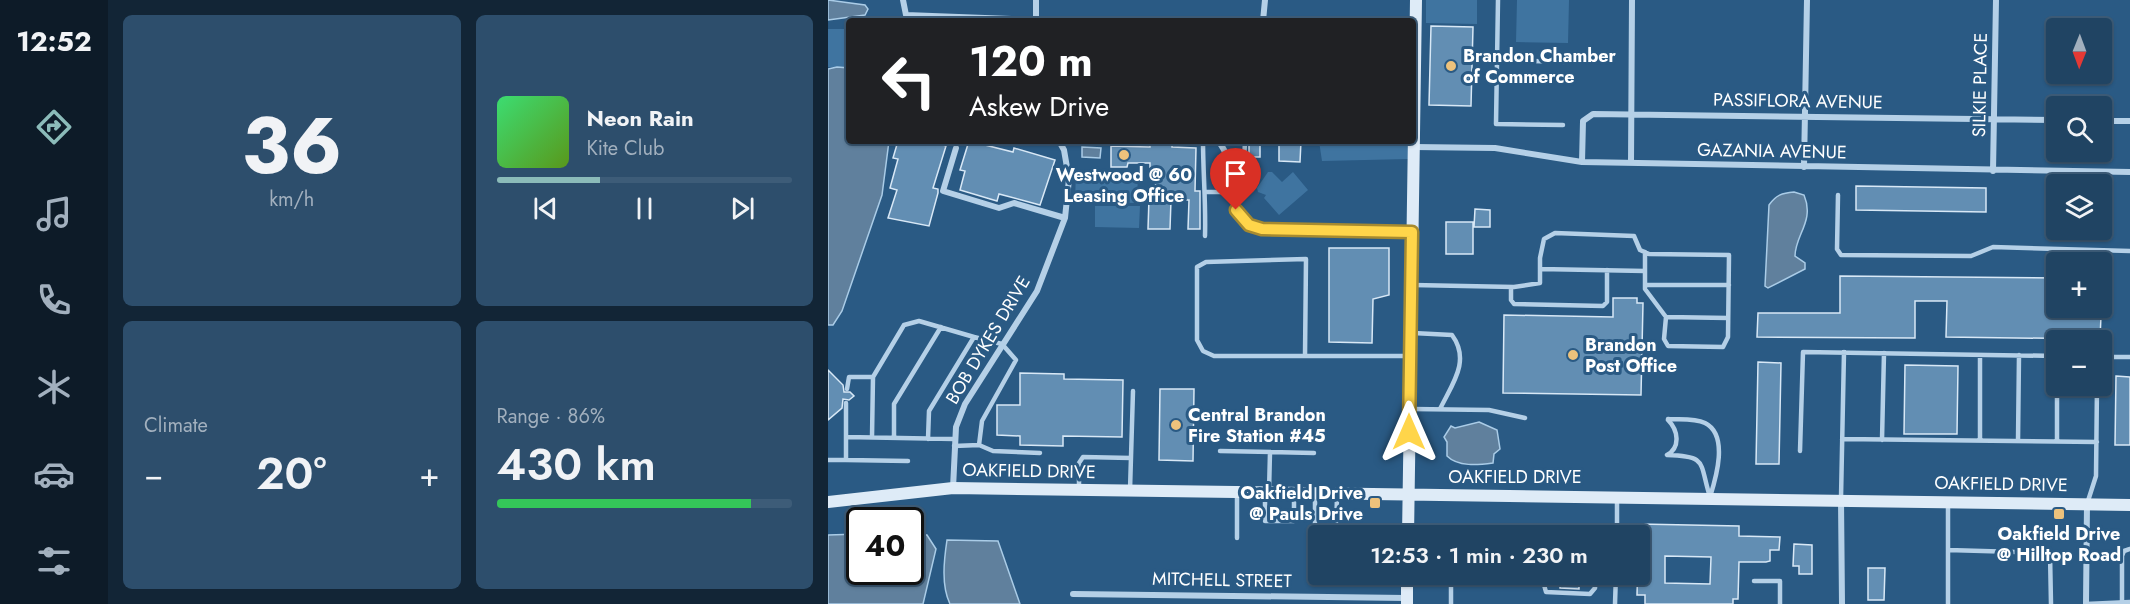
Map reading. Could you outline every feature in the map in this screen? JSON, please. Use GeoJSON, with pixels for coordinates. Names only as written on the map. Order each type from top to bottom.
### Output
{"type":"FeatureCollection","features":[{"type":"Feature","properties":{"kind":"street"},"geometry":{"type":"LineString","coordinates":[[903,0],[906,15],[984,18]]}},
{"type":"Feature","properties":{"kind":"street"},"geometry":{"type":"LineString","coordinates":[[1036,0],[1036,18]]}},
{"type":"Feature","properties":{"kind":"street"},"geometry":{"type":"LineString","coordinates":[[1263,18],[1264,0]]}},
{"type":"Feature","properties":{"kind":"street"},"geometry":{"type":"LineString","coordinates":[[1416,0],[1416,18]]}},
{"type":"Feature","properties":{"kind":"street"},"geometry":{"type":"LineString","coordinates":[[1631,163],[1632,0]]}},
{"type":"Feature","properties":{"kind":"street"},"geometry":{"type":"LineString","coordinates":[[1804,167],[1807,0]]}},
{"type":"Feature","properties":{"kind":"street","name":"SILKIE PLACE"},"geometry":{"type":"LineString","coordinates":[[1993,171],[1996,0]]}},
{"type":"Feature","properties":{"kind":"street","name":"PASSIFLORA AVENUE"},"geometry":{"type":"LineString","coordinates":[[1582,162],[1583,121],[1593,114],[2046,120]]}},
{"type":"Feature","properties":{"kind":"street"},"geometry":{"type":"LineString","coordinates":[[2112,121],[2130,121]]}},
{"type":"Feature","properties":{"kind":"street","name":"BOB DYKES DRIVE"},"geometry":{"type":"LineString","coordinates":[[952,488],[954,443],[966,404],[1037,291],[1065,218],[1069,179],[1064,150],[1061,144]]}},
{"type":"Feature","properties":{"kind":"street"},"geometry":{"type":"LineString","coordinates":[[1221,144],[1227,151],[1230,162],[1230,192],[1236,210],[1249,225],[1262,229],[1412,232]]}},
{"type":"Feature","properties":{"kind":"street"},"geometry":{"type":"LineString","coordinates":[[1408,525],[1410,285],[1414,144]]}},
{"type":"Feature","properties":{"kind":"street","name":"GAZANIA AVENUE"},"geometry":{"type":"LineString","coordinates":[[1414,147],[1495,148],[1582,162],[2130,172]]}},
{"type":"Feature","properties":{"kind":"street"},"geometry":{"type":"LineString","coordinates":[[956,148],[943,191],[999,208],[1014,203],[1065,218]]}},
{"type":"Feature","properties":{"kind":"street","name":"OAKFIELD DRIVE"},"geometry":{"type":"LineString","coordinates":[[828,502],[952,488],[1409,495],[1841,498],[2130,505]]}},
{"type":"Feature","properties":{"kind":"street"},"geometry":{"type":"LineString","coordinates":[[1841,498],[1842,604]]}},
{"type":"Feature","properties":{"kind":"street"},"geometry":{"type":"LineString","coordinates":[[2086,604],[2087,504]]}},
{"type":"Feature","properties":{"kind":"street"},"geometry":{"type":"LineString","coordinates":[[1407,585],[1407,601]]}},
{"type":"Feature","properties":{"kind":"street","name":"MITCHELL STREET"},"geometry":{"type":"LineString","coordinates":[[1073,594],[1407,601]]}},
{"type":"Feature","properties":{"kind":"lane"},"geometry":{"type":"LineString","coordinates":[[1498,0],[1496,124],[1563,125]]}},
{"type":"Feature","properties":{"kind":"lane"},"geometry":{"type":"LineString","coordinates":[[1497,60],[1566,62]]}},
{"type":"Feature","properties":{"kind":"lane"},"geometry":{"type":"LineString","coordinates":[[1203,144],[1203,180],[1206,192],[1205,236]]}},
{"type":"Feature","properties":{"kind":"lane"},"geometry":{"type":"LineString","coordinates":[[1230,162],[1244,162],[1245,144]]}},
{"type":"Feature","properties":{"kind":"lane"},"geometry":{"type":"LineString","coordinates":[[1206,192],[1230,192]]}},
{"type":"Feature","properties":{"kind":"lane"},"geometry":{"type":"LineString","coordinates":[[1838,195],[1837,249],[1841,255],[1971,256],[1993,248],[2130,251]]}},
{"type":"Feature","properties":{"kind":"lane"},"geometry":{"type":"LineString","coordinates":[[1410,285],[1511,287],[1540,283],[1544,239],[1555,234],[1634,236],[1640,250],[1645,252],[1729,255],[1728,337],[1723,347],[1668,346],[1664,339],[1666,317],[1645,289],[1645,252]]}},
{"type":"Feature","properties":{"kind":"lane"},"geometry":{"type":"LineString","coordinates":[[1305,356],[1306,259],[1206,262],[1197,267],[1197,340],[1203,351],[1214,356],[1305,356],[1410,356]]}},
{"type":"Feature","properties":{"kind":"lane"},"geometry":{"type":"LineString","coordinates":[[1540,269],[1645,271]]}},
{"type":"Feature","properties":{"kind":"lane"},"geometry":{"type":"LineString","coordinates":[[1511,287],[1511,300],[1514,304],[1603,306],[1607,302],[1607,270]]}},
{"type":"Feature","properties":{"kind":"lane"},"geometry":{"type":"LineString","coordinates":[[1645,285],[1729,285]]}},
{"type":"Feature","properties":{"kind":"lane"},"geometry":{"type":"LineString","coordinates":[[1666,317],[1728,318]]}},
{"type":"Feature","properties":{"kind":"lane"},"geometry":{"type":"LineString","coordinates":[[872,437],[873,377],[904,325],[919,321],[1002,345],[1016,360],[982,421],[979,445]]}},
{"type":"Feature","properties":{"kind":"lane"},"geometry":{"type":"LineString","coordinates":[[894,438],[894,404],[941,327]]}},
{"type":"Feature","properties":{"kind":"lane"},"geometry":{"type":"LineString","coordinates":[[1410,333],[1452,336],[1459,346],[1461,367],[1440,409]]}},
{"type":"Feature","properties":{"kind":"lane"},"geometry":{"type":"LineString","coordinates":[[927,439],[929,411],[974,337]]}},
{"type":"Feature","properties":{"kind":"lane"},"geometry":{"type":"LineString","coordinates":[[1800,451],[1803,352],[2046,356]]}},
{"type":"Feature","properties":{"kind":"lane"},"geometry":{"type":"LineString","coordinates":[[1841,498],[1844,352]]}},
{"type":"Feature","properties":{"kind":"lane"},"geometry":{"type":"LineString","coordinates":[[1882,440],[1884,353]]}},
{"type":"Feature","properties":{"kind":"lane"},"geometry":{"type":"LineString","coordinates":[[1980,355],[1980,441]]}},
{"type":"Feature","properties":{"kind":"lane"},"geometry":{"type":"LineString","coordinates":[[2018,441],[2019,355]]}},
{"type":"Feature","properties":{"kind":"lane"},"geometry":{"type":"LineString","coordinates":[[2112,357],[2130,357]]}},
{"type":"Feature","properties":{"kind":"lane"},"geometry":{"type":"LineString","coordinates":[[847,389],[849,377],[873,377]]}},
{"type":"Feature","properties":{"kind":"lane"},"geometry":{"type":"LineString","coordinates":[[1130,490],[1133,391]]}},
{"type":"Feature","properties":{"kind":"lane"},"geometry":{"type":"LineString","coordinates":[[2057,396],[2057,441]]}},
{"type":"Feature","properties":{"kind":"lane"},"geometry":{"type":"LineString","coordinates":[[2087,504],[2096,476],[2097,396]]}},
{"type":"Feature","properties":{"kind":"lane"},"geometry":{"type":"LineString","coordinates":[[846,403],[846,460]]}},
{"type":"Feature","properties":{"kind":"lane"},"geometry":{"type":"LineString","coordinates":[[1409,409],[1489,410],[1525,418]]}},
{"type":"Feature","properties":{"kind":"lane"},"geometry":{"type":"LineString","coordinates":[[1668,419],[1699,421],[1713,431],[1717,444],[1718,472],[1710,497],[1698,459],[1687,455],[1667,455],[1673,451],[1677,438],[1676,430],[1668,419]]}},
{"type":"Feature","properties":{"kind":"lane"},"geometry":{"type":"LineString","coordinates":[[846,437],[927,439],[979,445],[993,451],[1040,453]]}},
{"type":"Feature","properties":{"kind":"lane"},"geometry":{"type":"LineString","coordinates":[[1842,439],[2097,442]]}},
{"type":"Feature","properties":{"kind":"lane"},"geometry":{"type":"LineString","coordinates":[[1220,451],[1314,453]]}},
{"type":"Feature","properties":{"kind":"lane"},"geometry":{"type":"LineString","coordinates":[[1270,452],[1265,521],[1294,521],[1294,493]]}},
{"type":"Feature","properties":{"kind":"lane"},"geometry":{"type":"LineString","coordinates":[[1079,489],[1079,463],[1083,457],[1131,458]]}},
{"type":"Feature","properties":{"kind":"lane"},"geometry":{"type":"LineString","coordinates":[[828,460],[908,461]]}},
{"type":"Feature","properties":{"kind":"lane"},"geometry":{"type":"LineString","coordinates":[[1237,492],[1237,538]]}},
{"type":"Feature","properties":{"kind":"lane"},"geometry":{"type":"LineString","coordinates":[[1315,493],[1315,533],[1321,535],[1336,533],[1337,493]]}},
{"type":"Feature","properties":{"kind":"lane"},"geometry":{"type":"LineString","coordinates":[[1617,496],[1617,525]]}},
{"type":"Feature","properties":{"kind":"lane"},"geometry":{"type":"LineString","coordinates":[[1948,501],[1948,604]]}},
{"type":"Feature","properties":{"kind":"lane"},"geometry":{"type":"LineString","coordinates":[[2122,602],[2122,556],[2124,551],[2130,549]]}},
{"type":"Feature","properties":{"kind":"lane"},"geometry":{"type":"LineString","coordinates":[[1948,550],[2050,553],[2051,604]]}},
{"type":"Feature","properties":{"kind":"lane"},"geometry":{"type":"LineString","coordinates":[[1754,580],[1780,581],[1780,604]]}},
{"type":"Feature","properties":{"kind":"lane"},"geometry":{"type":"LineString","coordinates":[[1451,585],[1451,604]]}},
{"type":"Feature","properties":{"kind":"lane"},"geometry":{"type":"LineString","coordinates":[[1544,585],[1546,592],[1564,594],[1590,594],[1595,585]]}},
{"type":"Feature","properties":{"kind":"lane"},"geometry":{"type":"LineString","coordinates":[[1615,604],[1616,585]]}},
{"type":"Feature","properties":{"kind":"lane"},"geometry":{"type":"LineString","coordinates":[[2086,604],[2130,602]]}},
{"type":"Feature","properties":{"kind":"shaded area"},"geometry":{"type":"Polygon","coordinates":[[[828,0],[865,5],[868,9],[865,15],[828,20],[828,0]]]}},
{"type":"Feature","properties":{"kind":"shaded area"},"geometry":{"type":"Polygon","coordinates":[[[1426,0],[1477,0],[1477,24],[1426,23],[1426,0]]]}},
{"type":"Feature","properties":{"kind":"shaded area"},"geometry":{"type":"Polygon","coordinates":[[[1517,0],[1569,0],[1568,43],[1516,42],[1517,0]]]}},
{"type":"Feature","properties":{"kind":"shaded area"},"geometry":{"type":"Polygon","coordinates":[[[828,29],[846,29],[846,67],[828,67],[828,29]]]}},
{"type":"Feature","properties":{"kind":"shaded area"},"geometry":{"type":"Polygon","coordinates":[[[846,68],[846,144],[889,144],[882,195],[842,311],[833,325],[828,325],[828,69],[846,68]]]}},
{"type":"Feature","properties":{"kind":"shaded area"},"geometry":{"type":"Polygon","coordinates":[[[1319,144],[1408,144],[1408,159],[1322,161],[1319,144]]]}},
{"type":"Feature","properties":{"kind":"shaded area"},"geometry":{"type":"Polygon","coordinates":[[[1082,147],[1101,148],[1100,158],[1082,157],[1082,147]]]}},
{"type":"Feature","properties":{"kind":"shaded area"},"geometry":{"type":"Polygon","coordinates":[[[1076,171],[1138,172],[1137,203],[1075,202],[1076,171]]]}},
{"type":"Feature","properties":{"kind":"shaded area"},"geometry":{"type":"Polygon","coordinates":[[[1268,172],[1272,172],[1282,182],[1293,172],[1308,190],[1279,215],[1264,198],[1266,195],[1258,192],[1257,188],[1268,172]]]}},
{"type":"Feature","properties":{"kind":"shaded area"},"geometry":{"type":"Polygon","coordinates":[[[1794,192],[1804,195],[1807,204],[1806,220],[1795,256],[1805,263],[1805,269],[1768,288],[1765,286],[1769,205],[1780,195],[1794,192]]]}},
{"type":"Feature","properties":{"kind":"shaded area"},"geometry":{"type":"Polygon","coordinates":[[[1095,206],[1140,206],[1139,228],[1095,227],[1095,206]]]}},
{"type":"Feature","properties":{"kind":"shaded area"},"geometry":{"type":"Polygon","coordinates":[[[1479,422],[1497,430],[1500,449],[1494,454],[1493,463],[1462,464],[1447,456],[1447,442],[1444,437],[1451,426],[1455,428],[1479,422]]]}},
{"type":"Feature","properties":{"kind":"shaded area"},"geometry":{"type":"Polygon","coordinates":[[[846,534],[846,585],[924,585],[924,535],[927,535],[936,549],[923,604],[828,604],[828,535],[846,534]]]}},
{"type":"Feature","properties":{"kind":"shaded area"},"geometry":{"type":"Polygon","coordinates":[[[947,540],[998,541],[1020,604],[950,604],[944,581],[947,540]]]}},
{"type":"Feature","properties":{"kind":"building","name":"Brandon Chamber of Commerce"},"geometry":{"type":"Polygon","coordinates":[[[1431,26],[1473,27],[1471,106],[1429,105],[1431,26]]]}},
{"type":"Feature","properties":{"kind":"building"},"geometry":{"type":"Polygon","coordinates":[[[897,144],[946,146],[933,188],[938,189],[938,193],[929,226],[888,218],[897,190],[890,188],[898,159],[893,158],[897,144]]]}},
{"type":"Feature","properties":{"kind":"building"},"geometry":{"type":"Polygon","coordinates":[[[968,144],[981,144],[1013,152],[1014,148],[1055,160],[1040,205],[999,194],[997,201],[960,190],[965,171],[960,170],[968,144]]]}},
{"type":"Feature","properties":{"kind":"building"},"geometry":{"type":"Polygon","coordinates":[[[1150,144],[1172,144],[1172,147],[1196,148],[1195,191],[1200,191],[1200,229],[1188,229],[1189,200],[1171,200],[1170,229],[1148,229],[1149,198],[1155,198],[1156,169],[1150,168],[1150,163],[1128,163],[1127,167],[1111,167],[1111,146],[1150,147],[1150,144]]]}},
{"type":"Feature","properties":{"kind":"building"},"geometry":{"type":"Polygon","coordinates":[[[1249,144],[1260,144],[1260,157],[1249,157],[1249,144]]]}},
{"type":"Feature","properties":{"kind":"building"},"geometry":{"type":"Polygon","coordinates":[[[1279,144],[1301,144],[1300,162],[1279,161],[1279,144]]]}},
{"type":"Feature","properties":{"kind":"building"},"geometry":{"type":"Polygon","coordinates":[[[1856,186],[1986,188],[1986,212],[1856,210],[1856,186]]]}},
{"type":"Feature","properties":{"kind":"building"},"geometry":{"type":"Polygon","coordinates":[[[1475,209],[1490,210],[1490,227],[1474,227],[1475,209]]]}},
{"type":"Feature","properties":{"kind":"building"},"geometry":{"type":"Polygon","coordinates":[[[1446,222],[1473,222],[1473,254],[1446,254],[1446,222]]]}},
{"type":"Feature","properties":{"kind":"building"},"geometry":{"type":"Polygon","coordinates":[[[1329,248],[1389,248],[1389,295],[1373,299],[1372,343],[1329,342],[1329,248]]]}},
{"type":"Feature","properties":{"kind":"building"},"geometry":{"type":"Polygon","coordinates":[[[1840,276],[2046,278],[2046,318],[2101,318],[2100,330],[2046,330],[2046,338],[1946,337],[1947,301],[1915,301],[1915,338],[1757,337],[1758,313],[1840,313],[1840,276]]]}},
{"type":"Feature","properties":{"kind":"building","name":"Brandon Post Office"},"geometry":{"type":"Polygon","coordinates":[[[1613,298],[1637,298],[1637,303],[1643,303],[1641,395],[1503,393],[1504,315],[1613,317],[1613,298]]]}},
{"type":"Feature","properties":{"kind":"building"},"geometry":{"type":"Polygon","coordinates":[[[1758,362],[1781,363],[1779,464],[1756,464],[1758,362]]]}},
{"type":"Feature","properties":{"kind":"building"},"geometry":{"type":"Polygon","coordinates":[[[1905,365],[1958,366],[1957,434],[1904,434],[1905,365]]]}},
{"type":"Feature","properties":{"kind":"building"},"geometry":{"type":"Polygon","coordinates":[[[828,370],[843,385],[844,392],[850,392],[854,396],[849,400],[843,399],[842,408],[828,420],[828,370]]]}},
{"type":"Feature","properties":{"kind":"building"},"geometry":{"type":"Polygon","coordinates":[[[1020,373],[1064,374],[1064,379],[1123,380],[1122,437],[1063,436],[1063,446],[1020,445],[1020,436],[997,435],[997,405],[1020,405],[1020,373]]]}},
{"type":"Feature","properties":{"kind":"building"},"geometry":{"type":"Polygon","coordinates":[[[2116,376],[2130,377],[2130,445],[2115,445],[2116,376]]]}},
{"type":"Feature","properties":{"kind":"building","name":"Central Brandon Fire Station #45"},"geometry":{"type":"Polygon","coordinates":[[[1160,389],[1194,389],[1193,461],[1159,460],[1160,389]]]}},
{"type":"Feature","properties":{"kind":"building"},"geometry":{"type":"Polygon","coordinates":[[[1639,524],[1739,526],[1739,536],[1780,537],[1779,550],[1770,550],[1770,561],[1739,562],[1738,599],[1733,599],[1733,604],[1645,604],[1645,595],[1637,595],[1637,585],[1650,585],[1650,525],[1639,524]],[[1665,556],[1665,583],[1710,584],[1711,557],[1665,556]]]}},
{"type":"Feature","properties":{"kind":"building"},"geometry":{"type":"Polygon","coordinates":[[[1794,544],[1812,545],[1812,574],[1799,574],[1799,566],[1793,566],[1794,544]]]}},
{"type":"Feature","properties":{"kind":"building"},"geometry":{"type":"Polygon","coordinates":[[[1868,568],[1885,568],[1884,600],[1868,600],[1868,568]]]}},
{"type":"Feature","properties":{"kind":"building"},"geometry":{"type":"Polygon","coordinates":[[[1560,585],[1579,585],[1579,589],[1560,588],[1560,585]]]}},
{"type":"Feature","properties":{"kind":"place","name":"Brandon Chamber of Commerce"},"geometry":{"type":"Point","coordinates":[1451,66]}},
{"type":"Feature","properties":{"kind":"place","name":"Westwood @ 60 Leasing Office"},"geometry":{"type":"Point","coordinates":[1124,155]}},
{"type":"Feature","properties":{"kind":"place","name":"Brandon Post Office"},"geometry":{"type":"Point","coordinates":[1573,355]}},
{"type":"Feature","properties":{"kind":"place","name":"Central Brandon Fire Station #45"},"geometry":{"type":"Point","coordinates":[1176,425]}},
{"type":"Feature","properties":{"kind":"place","name":"Oakfield Drive @ Pauls Drive"},"geometry":{"type":"Point","coordinates":[1375,503]}},
{"type":"Feature","properties":{"kind":"place","name":"Oakfield Drive @ Hilltop Road"},"geometry":{"type":"Point","coordinates":[2059,514]}},
{"type":"Feature","properties":{"kind":"route"},"geometry":{"type":"LineString","coordinates":[[1236,210],[1249,225],[1262,229],[1412,232],[1409,432]]}}]}
